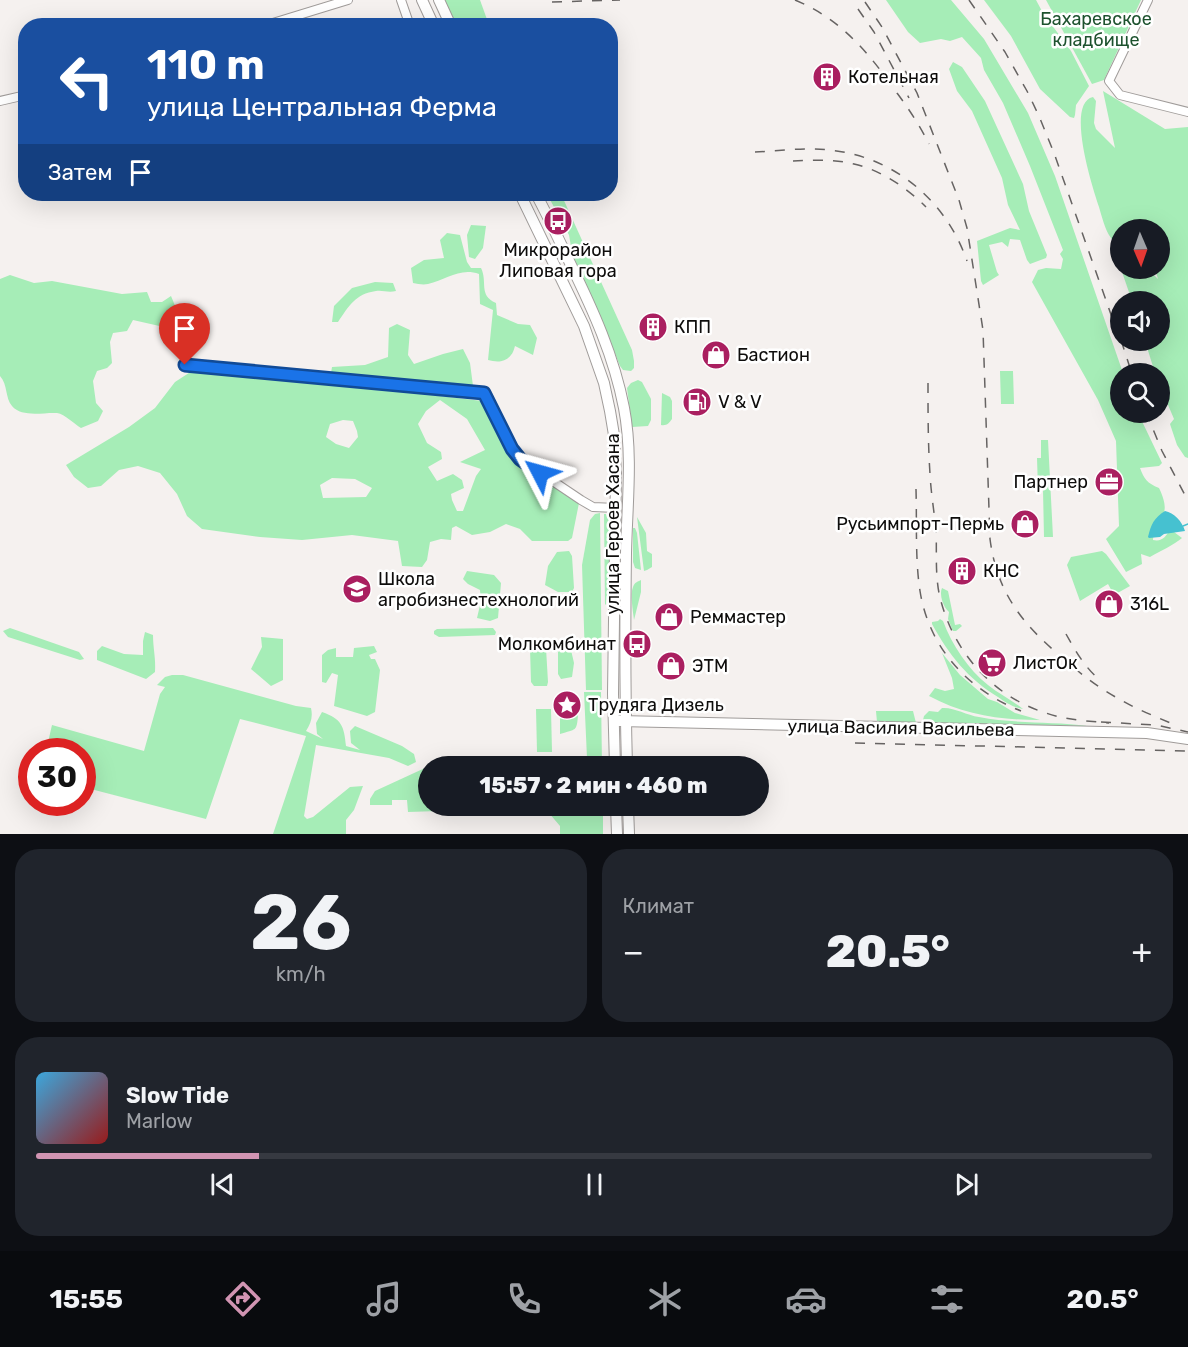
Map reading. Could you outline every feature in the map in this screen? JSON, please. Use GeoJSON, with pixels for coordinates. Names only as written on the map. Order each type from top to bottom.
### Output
{"type":"FeatureCollection","features":[{"type":"Feature","properties":{"kind":"main road"},"geometry":{"type":"LineString","coordinates":[[422,0],[430,18]]}},
{"type":"Feature","properties":{"kind":"main road"},"geometry":{"type":"LineString","coordinates":[[438,0],[447,18]]}},
{"type":"Feature","properties":{"kind":"main road","name":"улица Героев Хасана"},"geometry":{"type":"LineString","coordinates":[[523,201],[584,326],[604,383],[614,435],[616,508],[615,756]]}},
{"type":"Feature","properties":{"kind":"main road","name":"улица Героев Хасана"},"geometry":{"type":"LineString","coordinates":[[539,201],[598,322],[618,380],[624,410],[628,444],[629,502],[625,721],[627,756]]}},
{"type":"Feature","properties":{"kind":"main road","name":"улица Василия Васильева"},"geometry":{"type":"LineString","coordinates":[[613,721],[1138,733],[1188,739]]}},
{"type":"Feature","properties":{"kind":"main road"},"geometry":{"type":"LineString","coordinates":[[616,816],[617,834]]}},
{"type":"Feature","properties":{"kind":"main road"},"geometry":{"type":"LineString","coordinates":[[628,816],[628,834]]}},
{"type":"Feature","properties":{"kind":"street"},"geometry":{"type":"LineString","coordinates":[[289,18],[348,0]]}},
{"type":"Feature","properties":{"kind":"street"},"geometry":{"type":"LineString","coordinates":[[401,0],[407,18]]}},
{"type":"Feature","properties":{"kind":"street"},"geometry":{"type":"LineString","coordinates":[[1148,0],[1109,81],[1120,94],[1188,112]]}},
{"type":"Feature","properties":{"kind":"street"},"geometry":{"type":"LineString","coordinates":[[0,101],[18,96]]}},
{"type":"Feature","properties":{"kind":"street"},"geometry":{"type":"LineString","coordinates":[[185,365],[484,393],[508,441],[520,459],[593,507],[616,508]]}},
{"type":"Feature","properties":{"kind":"green space"},"geometry":{"type":"Polygon","coordinates":[[[444,0],[480,0],[486,18],[453,18],[444,0]]]}},
{"type":"Feature","properties":{"kind":"green space"},"geometry":{"type":"Polygon","coordinates":[[[886,0],[951,0],[984,39],[1028,113],[1055,176],[1110,335],[1110,351],[1115,351],[1120,363],[1110,363],[1110,423],[1143,423],[1162,463],[1159,466],[1140,468],[1146,480],[1159,488],[1165,506],[1153,540],[1163,538],[1170,529],[1182,538],[1150,557],[1141,554],[1142,564],[1126,572],[1106,539],[1119,526],[1116,441],[1098,400],[1032,282],[1038,270],[1061,269],[1063,259],[1060,254],[1063,250],[1030,166],[1003,103],[984,70],[981,58],[962,37],[950,41],[941,39],[920,43],[908,32],[886,0]]]}},
{"type":"Feature","properties":{"kind":"green space"},"geometry":{"type":"Polygon","coordinates":[[[984,0],[1036,0],[1071,51],[1089,86],[1076,105],[1074,118],[1070,117],[1040,89],[1011,36],[984,0]]]}},
{"type":"Feature","properties":{"kind":"green space","name":"Бахаревское кладбище"},"geometry":{"type":"Polygon","coordinates":[[[1046,0],[1141,0],[1104,80],[1092,84],[1046,0]]]}},
{"type":"Feature","properties":{"kind":"green space"},"geometry":{"type":"Polygon","coordinates":[[[953,62],[962,67],[985,101],[1023,184],[1029,211],[1047,255],[1046,258],[1030,264],[1020,240],[1010,239],[1008,247],[1002,242],[989,245],[999,275],[983,285],[977,241],[1010,228],[1020,230],[1008,205],[1002,178],[972,111],[957,91],[949,69],[953,62]]]}},
{"type":"Feature","properties":{"kind":"green space"},"geometry":{"type":"Polygon","coordinates":[[[1103,91],[1165,129],[1188,127],[1188,458],[1177,445],[1170,424],[1174,419],[1170,410],[1170,363],[1152,363],[1148,351],[1170,351],[1170,291],[1129,291],[1124,279],[1170,279],[1170,219],[1110,219],[1110,236],[1105,227],[1083,148],[1081,114],[1085,103],[1093,97],[1096,101],[1094,123],[1096,129],[1115,148],[1103,91]]]}},
{"type":"Feature","properties":{"kind":"green space"},"geometry":{"type":"Polygon","coordinates":[[[551,201],[564,201],[632,350],[634,368],[631,371],[623,370],[620,366],[573,258],[569,235],[551,201]]]}},
{"type":"Feature","properties":{"kind":"green space"},"geometry":{"type":"Polygon","coordinates":[[[471,225],[486,226],[483,248],[475,259],[469,257],[467,235],[471,225]]]}},
{"type":"Feature","properties":{"kind":"green space"},"geometry":{"type":"Polygon","coordinates":[[[447,233],[460,235],[467,262],[471,268],[481,268],[485,292],[490,300],[496,303],[497,315],[518,324],[530,325],[537,338],[533,355],[515,346],[512,354],[503,361],[488,360],[493,310],[480,304],[479,274],[466,272],[428,284],[413,283],[411,268],[424,260],[444,258],[440,240],[447,233]]]}},
{"type":"Feature","properties":{"kind":"green space"},"geometry":{"type":"Polygon","coordinates":[[[10,275],[34,283],[52,281],[122,294],[147,292],[151,302],[162,302],[171,296],[176,308],[177,330],[133,320],[127,331],[113,333],[110,342],[112,363],[107,368],[97,371],[93,381],[96,403],[103,411],[98,421],[81,428],[60,414],[21,412],[10,403],[0,376],[0,279],[10,275]]]}},
{"type":"Feature","properties":{"kind":"green space"},"geometry":{"type":"Polygon","coordinates":[[[375,282],[393,283],[396,291],[376,291],[363,295],[353,302],[338,322],[332,322],[334,306],[352,288],[375,282]]]}},
{"type":"Feature","properties":{"kind":"green space"},"geometry":{"type":"Polygon","coordinates":[[[397,324],[410,330],[408,355],[414,364],[463,349],[470,363],[473,386],[466,389],[333,377],[332,367],[365,365],[388,357],[389,328],[397,324]]]}},
{"type":"Feature","properties":{"kind":"green space"},"geometry":{"type":"Polygon","coordinates":[[[195,369],[250,373],[482,401],[520,459],[579,503],[572,538],[568,541],[532,541],[520,529],[506,524],[490,532],[472,535],[456,526],[452,528],[451,540],[441,539],[430,542],[427,560],[422,567],[402,566],[398,541],[352,535],[302,540],[202,529],[187,516],[177,494],[160,473],[138,466],[119,470],[101,486],[88,488],[74,477],[66,465],[129,427],[155,408],[175,382],[195,369]],[[440,400],[426,411],[418,424],[427,443],[441,452],[442,459],[428,467],[437,481],[453,474],[462,480],[464,488],[451,494],[457,511],[463,511],[476,476],[481,469],[460,462],[485,450],[467,419],[440,400]],[[343,420],[330,424],[326,437],[336,444],[349,448],[358,437],[357,431],[353,421],[343,420]],[[332,478],[320,485],[323,498],[366,497],[372,488],[355,479],[332,478]]]}},
{"type":"Feature","properties":{"kind":"green space"},"geometry":{"type":"Polygon","coordinates":[[[1000,371],[1013,371],[1014,404],[1001,404],[1000,371]]]}},
{"type":"Feature","properties":{"kind":"green space"},"geometry":{"type":"Polygon","coordinates":[[[638,380],[642,382],[651,399],[651,420],[648,426],[632,427],[627,388],[638,380]]]}},
{"type":"Feature","properties":{"kind":"green space"},"geometry":{"type":"Polygon","coordinates":[[[662,393],[670,397],[672,401],[672,419],[668,424],[661,425],[662,393]]]}},
{"type":"Feature","properties":{"kind":"green space"},"geometry":{"type":"Polygon","coordinates":[[[1041,440],[1048,440],[1053,537],[1044,537],[1043,490],[1038,489],[1037,458],[1041,458],[1041,440]]]}},
{"type":"Feature","properties":{"kind":"green space"},"geometry":{"type":"Polygon","coordinates":[[[600,513],[602,690],[586,690],[582,565],[590,520],[595,514],[600,513]]]}},
{"type":"Feature","properties":{"kind":"green space"},"geometry":{"type":"Polygon","coordinates":[[[604,514],[609,520],[609,579],[605,605],[604,514]]]}},
{"type":"Feature","properties":{"kind":"green space"},"geometry":{"type":"Polygon","coordinates":[[[637,517],[646,533],[647,551],[652,554],[652,567],[644,571],[637,517]]]}},
{"type":"Feature","properties":{"kind":"green space"},"geometry":{"type":"Polygon","coordinates":[[[633,528],[637,533],[641,570],[635,568],[633,562],[633,528]]]}},
{"type":"Feature","properties":{"kind":"green space"},"geometry":{"type":"Polygon","coordinates":[[[569,551],[572,556],[574,588],[572,592],[558,592],[545,585],[548,566],[557,552],[569,551]]]}},
{"type":"Feature","properties":{"kind":"green space"},"geometry":{"type":"Polygon","coordinates":[[[1102,551],[1130,586],[1114,595],[1108,584],[1080,601],[1067,565],[1071,557],[1102,551]]]}},
{"type":"Feature","properties":{"kind":"green space"},"geometry":{"type":"Polygon","coordinates":[[[467,571],[494,575],[501,583],[498,618],[490,621],[477,618],[481,601],[480,590],[463,579],[467,571]]]}},
{"type":"Feature","properties":{"kind":"green space"},"geometry":{"type":"Polygon","coordinates":[[[641,580],[641,592],[634,620],[632,590],[635,583],[641,580]]]}},
{"type":"Feature","properties":{"kind":"green space"},"geometry":{"type":"Polygon","coordinates":[[[942,588],[948,591],[955,625],[962,626],[956,631],[953,631],[948,619],[949,612],[941,597],[942,588]]]}},
{"type":"Feature","properties":{"kind":"green space"},"geometry":{"type":"Polygon","coordinates":[[[940,619],[956,648],[974,672],[992,688],[1023,709],[987,690],[968,674],[945,646],[932,624],[940,619]]]}},
{"type":"Feature","properties":{"kind":"green space"},"geometry":{"type":"Polygon","coordinates":[[[10,628],[79,652],[84,659],[80,660],[8,637],[3,631],[10,628]]]}},
{"type":"Feature","properties":{"kind":"green space"},"geometry":{"type":"Polygon","coordinates":[[[493,628],[495,635],[439,637],[434,634],[437,629],[493,628]]]}},
{"type":"Feature","properties":{"kind":"green space"},"geometry":{"type":"Polygon","coordinates":[[[145,632],[153,635],[155,663],[155,672],[146,679],[97,660],[97,651],[102,646],[124,654],[143,655],[145,632]]]}},
{"type":"Feature","properties":{"kind":"green space"},"geometry":{"type":"Polygon","coordinates":[[[261,637],[283,639],[283,680],[271,686],[251,669],[262,647],[261,637]]]}},
{"type":"Feature","properties":{"kind":"green space"},"geometry":{"type":"Polygon","coordinates":[[[515,642],[542,644],[546,648],[547,686],[534,686],[531,682],[530,648],[508,647],[506,644],[515,642]]]}},
{"type":"Feature","properties":{"kind":"green space"},"geometry":{"type":"Polygon","coordinates":[[[374,646],[377,652],[369,655],[371,659],[375,659],[380,670],[375,712],[367,716],[334,706],[338,675],[332,673],[326,683],[322,682],[322,655],[336,648],[336,657],[353,657],[354,648],[374,646]]]}},
{"type":"Feature","properties":{"kind":"green space"},"geometry":{"type":"Polygon","coordinates":[[[564,649],[571,650],[574,663],[572,677],[561,679],[558,674],[558,652],[564,649]]]}},
{"type":"Feature","properties":{"kind":"green space"},"geometry":{"type":"Polygon","coordinates":[[[942,653],[960,675],[988,699],[1015,713],[1040,720],[1011,719],[969,712],[929,696],[935,688],[945,691],[954,689],[942,653]]]}},
{"type":"Feature","properties":{"kind":"green space"},"geometry":{"type":"Polygon","coordinates":[[[183,675],[296,706],[311,708],[311,720],[306,731],[323,739],[317,734],[316,723],[322,712],[334,717],[341,724],[346,746],[360,750],[351,743],[350,731],[355,726],[402,746],[414,754],[416,762],[408,766],[389,758],[316,745],[304,816],[307,819],[313,817],[350,787],[363,786],[354,810],[346,820],[346,834],[273,834],[306,736],[240,719],[206,819],[96,790],[96,738],[49,738],[52,725],[144,751],[160,694],[165,687],[157,685],[165,677],[183,675]]]}},
{"type":"Feature","properties":{"kind":"green space"},"geometry":{"type":"Polygon","coordinates":[[[584,692],[601,692],[602,756],[587,756],[584,692]]]}},
{"type":"Feature","properties":{"kind":"green space"},"geometry":{"type":"Polygon","coordinates":[[[942,708],[993,719],[1088,726],[929,724],[923,720],[929,711],[938,712],[942,708]]]}},
{"type":"Feature","properties":{"kind":"green space"},"geometry":{"type":"Polygon","coordinates":[[[536,709],[551,709],[552,752],[537,752],[536,709]]]}},
{"type":"Feature","properties":{"kind":"green space"},"geometry":{"type":"Polygon","coordinates":[[[570,711],[578,714],[576,727],[560,734],[560,712],[570,711]]]}},
{"type":"Feature","properties":{"kind":"green space"},"geometry":{"type":"Polygon","coordinates":[[[876,711],[913,711],[916,723],[877,722],[876,711]]]}},
{"type":"Feature","properties":{"kind":"green space"},"geometry":{"type":"Polygon","coordinates":[[[418,771],[418,812],[408,812],[407,800],[392,800],[392,805],[370,805],[370,799],[375,791],[418,771]]]}},
{"type":"Feature","properties":{"kind":"green space"},"geometry":{"type":"Polygon","coordinates":[[[552,816],[603,816],[603,834],[560,834],[560,826],[552,816]]]}},
{"type":"Feature","properties":{"kind":"water"},"geometry":{"type":"Polygon","coordinates":[[[1165,511],[1177,518],[1185,531],[1149,538],[1154,522],[1165,511]]]}},
{"type":"Feature","properties":{"kind":"waterway"},"geometry":{"type":"LineString","coordinates":[[1183,526],[1188,524]]}},
{"type":"Feature","properties":{"kind":"railway"},"geometry":{"type":"LineString","coordinates":[[552,2],[620,0]]}},
{"type":"Feature","properties":{"kind":"railway"},"geometry":{"type":"LineString","coordinates":[[795,0],[840,27],[865,51],[906,105],[929,144]]}},
{"type":"Feature","properties":{"kind":"railway"},"geometry":{"type":"LineString","coordinates":[[969,0],[1005,52],[1039,116],[1110,312]]}},
{"type":"Feature","properties":{"kind":"railway"},"geometry":{"type":"LineString","coordinates":[[865,2],[882,27],[917,93],[959,200],[967,228],[983,330],[990,539],[999,576],[1006,592],[1025,621],[1071,666],[1113,696],[1175,725]]}},
{"type":"Feature","properties":{"kind":"railway"},"geometry":{"type":"LineString","coordinates":[[858,9],[874,32],[909,98]]}},
{"type":"Feature","properties":{"kind":"railway"},"geometry":{"type":"LineString","coordinates":[[755,152],[820,149],[852,154],[875,161],[914,185],[931,201],[946,219],[967,261]]}},
{"type":"Feature","properties":{"kind":"railway"},"geometry":{"type":"LineString","coordinates":[[793,161],[846,162],[864,167],[893,181],[926,207]]}},
{"type":"Feature","properties":{"kind":"railway"},"geometry":{"type":"LineString","coordinates":[[1125,351],[1128,363]]}},
{"type":"Feature","properties":{"kind":"railway"},"geometry":{"type":"LineString","coordinates":[[928,383],[929,463],[936,529],[938,585],[945,614],[953,633],[976,668],[1008,695],[1026,705],[1054,715],[1109,723]]}},
{"type":"Feature","properties":{"kind":"railway"},"geometry":{"type":"LineString","coordinates":[[1151,423],[1188,501]]}},
{"type":"Feature","properties":{"kind":"railway"},"geometry":{"type":"LineString","coordinates":[[916,489],[918,579],[925,612],[932,631],[942,648],[968,679],[1002,702],[1021,711]]}},
{"type":"Feature","properties":{"kind":"railway"},"geometry":{"type":"LineString","coordinates":[[1066,634],[1085,664],[1100,680]]}},
{"type":"Feature","properties":{"kind":"railway"},"geometry":{"type":"LineString","coordinates":[[1101,722],[1156,725],[1188,732]]}},
{"type":"Feature","properties":{"kind":"railway"},"geometry":{"type":"LineString","coordinates":[[855,743],[1188,751]]}},
{"type":"Feature","properties":{"kind":"place","name":"Котельная"},"geometry":{"type":"Point","coordinates":[827,77]}},
{"type":"Feature","properties":{"kind":"place","name":"Микрорайон Липовая гора"},"geometry":{"type":"Point","coordinates":[558,221]}},
{"type":"Feature","properties":{"kind":"place","name":"КПП"},"geometry":{"type":"Point","coordinates":[653,327]}},
{"type":"Feature","properties":{"kind":"place","name":"Бастион"},"geometry":{"type":"Point","coordinates":[716,355]}},
{"type":"Feature","properties":{"kind":"place","name":"V & V"},"geometry":{"type":"Point","coordinates":[697,402]}},
{"type":"Feature","properties":{"kind":"place","name":"Партнер"},"geometry":{"type":"Point","coordinates":[1109,482]}},
{"type":"Feature","properties":{"kind":"place","name":"Русьимпорт-Пермь"},"geometry":{"type":"Point","coordinates":[1025,524]}},
{"type":"Feature","properties":{"kind":"place","name":"КНС"},"geometry":{"type":"Point","coordinates":[962,571]}},
{"type":"Feature","properties":{"kind":"place","name":"Школа агробизнестехнологий"},"geometry":{"type":"Point","coordinates":[357,589]}},
{"type":"Feature","properties":{"kind":"place","name":"316L"},"geometry":{"type":"Point","coordinates":[1109,604]}},
{"type":"Feature","properties":{"kind":"place","name":"Реммастер"},"geometry":{"type":"Point","coordinates":[669,617]}},
{"type":"Feature","properties":{"kind":"place","name":"Молкомбинат"},"geometry":{"type":"Point","coordinates":[637,644]}},
{"type":"Feature","properties":{"kind":"place","name":"ЛистОк"},"geometry":{"type":"Point","coordinates":[992,663]}},
{"type":"Feature","properties":{"kind":"place","name":"ЭТМ"},"geometry":{"type":"Point","coordinates":[671,666]}},
{"type":"Feature","properties":{"kind":"place","name":"Трудяга Дизель"},"geometry":{"type":"Point","coordinates":[567,705]}},
{"type":"Feature","properties":{"kind":"route"},"geometry":{"type":"LineString","coordinates":[[185,365],[484,393],[512,449],[520,459],[540,473]]}}]}
